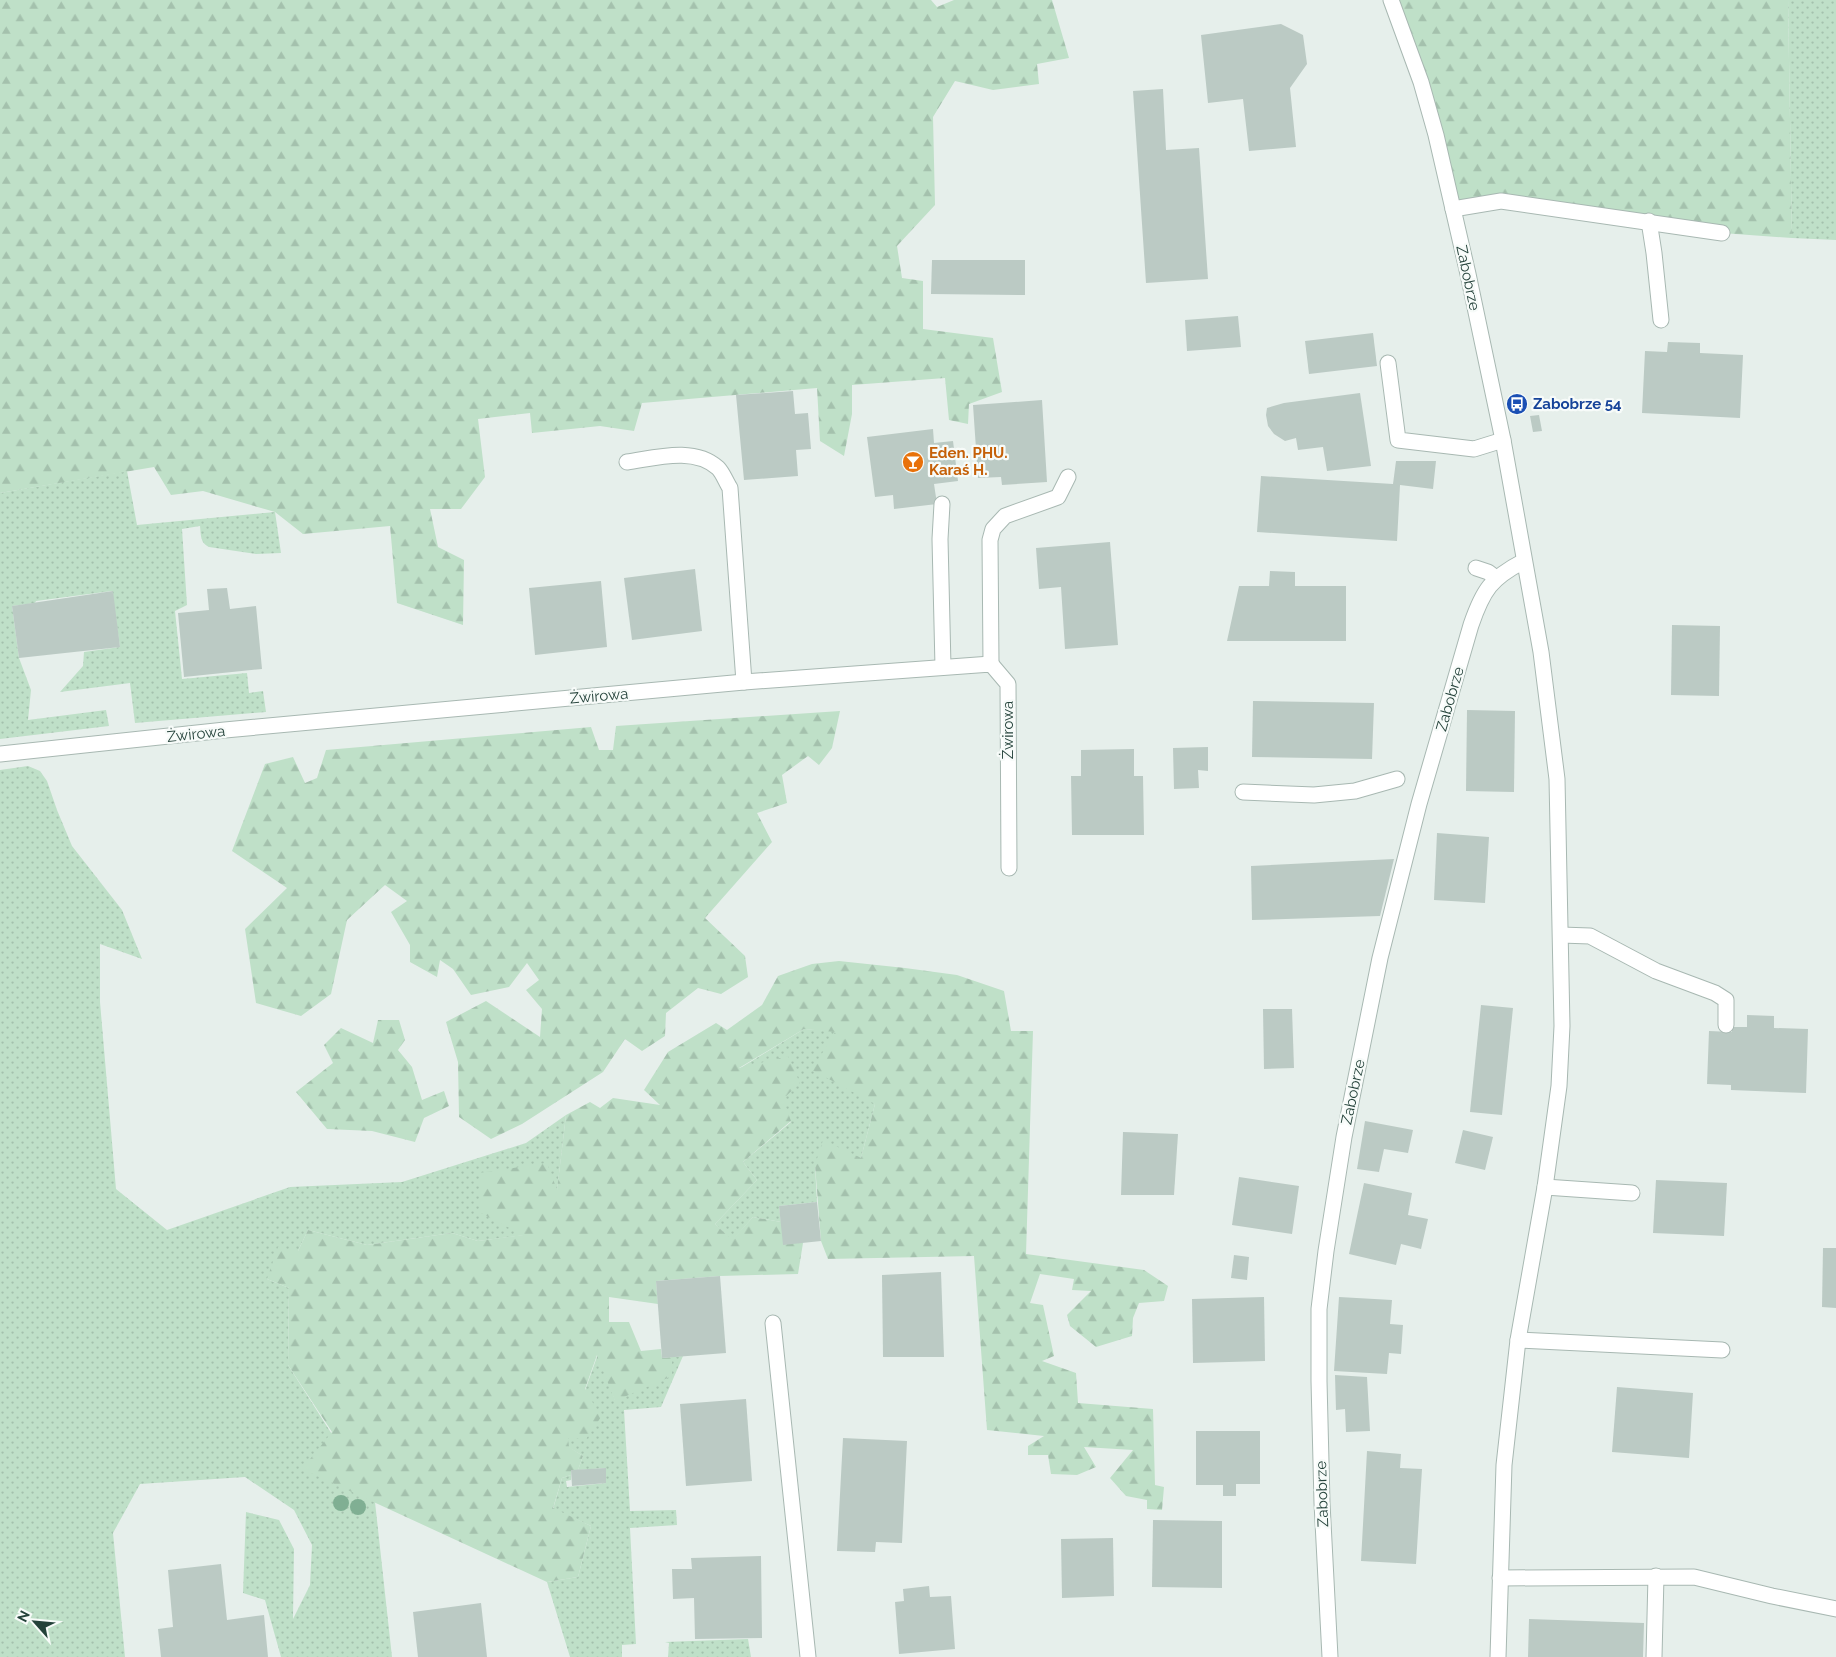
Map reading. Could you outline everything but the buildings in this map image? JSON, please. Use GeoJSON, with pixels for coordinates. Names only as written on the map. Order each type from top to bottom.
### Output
{"type":"FeatureCollection","features":[{"type":"Feature","properties":{"kind":"street","name":"Zabobrze"},"geometry":{"type":"LineString","coordinates":[[1392,0],[1421,82],[1436,135],[1503,440],[1541,652],[1557,779],[1562,1026],[1559,1086],[1545,1186],[1518,1340],[1504,1465],[1498,1657]]}},
{"type":"Feature","properties":{"kind":"street"},"geometry":{"type":"LineString","coordinates":[[1453,209],[1501,201],[1722,233]]}},
{"type":"Feature","properties":{"kind":"street"},"geometry":{"type":"LineString","coordinates":[[1649,221],[1661,320]]}},
{"type":"Feature","properties":{"kind":"street"},"geometry":{"type":"LineString","coordinates":[[1388,363],[1398,440],[1474,449],[1503,440]]}},
{"type":"Feature","properties":{"kind":"street"},"geometry":{"type":"LineString","coordinates":[[627,462],[686,455],[703,459],[718,468],[730,488],[744,682]]}},
{"type":"Feature","properties":{"kind":"street"},"geometry":{"type":"LineString","coordinates":[[991,664],[990,540],[993,529],[1005,516],[1058,497],[1068,477]]}},
{"type":"Feature","properties":{"kind":"street"},"geometry":{"type":"LineString","coordinates":[[942,504],[940,539],[943,667]]}},
{"type":"Feature","properties":{"kind":"street","name":"Zabobrze"},"geometry":{"type":"LineString","coordinates":[[1330,1657],[1322,1503],[1319,1309],[1344,1137],[1380,958],[1400,874],[1471,625],[1482,598],[1496,578],[1506,570],[1524,561]]}},
{"type":"Feature","properties":{"kind":"street"},"geometry":{"type":"LineString","coordinates":[[1476,568],[1488,572],[1496,578]]}},
{"type":"Feature","properties":{"kind":"street","name":"Żwirowa"},"geometry":{"type":"LineString","coordinates":[[0,754],[225,730],[744,682],[991,664],[1008,684],[1009,868]]}},
{"type":"Feature","properties":{"kind":"street"},"geometry":{"type":"LineString","coordinates":[[1242,792],[1314,795],[1356,791],[1397,779]]}},
{"type":"Feature","properties":{"kind":"street"},"geometry":{"type":"LineString","coordinates":[[1561,935],[1590,936],[1656,971],[1715,993],[1726,1000],[1726,1025]]}},
{"type":"Feature","properties":{"kind":"street"},"geometry":{"type":"LineString","coordinates":[[1545,1186],[1632,1193]]}},
{"type":"Feature","properties":{"kind":"street"},"geometry":{"type":"LineString","coordinates":[[773,1323],[808,1657]]}},
{"type":"Feature","properties":{"kind":"street"},"geometry":{"type":"LineString","coordinates":[[1518,1340],[1722,1350]]}},
{"type":"Feature","properties":{"kind":"street"},"geometry":{"type":"LineString","coordinates":[[1654,1657],[1656,1576]]}},
{"type":"Feature","properties":{"kind":"street"},"geometry":{"type":"LineString","coordinates":[[1500,1578],[1694,1577],[1836,1609]]}},
{"type":"Feature","properties":{"kind":"green space"},"geometry":{"type":"Polygon","coordinates":[[[0,0],[931,0],[937,7],[954,0],[1052,0],[1069,58],[1037,64],[1039,84],[993,90],[955,81],[933,117],[935,205],[897,246],[902,278],[923,281],[923,329],[993,338],[1002,392],[969,404],[968,424],[949,420],[945,378],[852,385],[852,414],[844,456],[820,441],[817,388],[642,403],[634,431],[600,426],[532,433],[530,413],[478,419],[485,477],[461,509],[430,509],[438,547],[464,560],[463,625],[397,603],[390,526],[303,534],[275,512],[203,491],[171,495],[154,467],[0,493],[0,0]]]}},
{"type":"Feature","properties":{"kind":"green space"},"geometry":{"type":"Polygon","coordinates":[[[1391,0],[1788,0],[1792,238],[1722,233],[1501,201],[1453,208],[1391,0]]]}},
{"type":"Feature","properties":{"kind":"green space"},"geometry":{"type":"Polygon","coordinates":[[[1788,0],[1836,0],[1836,240],[1792,238],[1788,0]]]}},
{"type":"Feature","properties":{"kind":"green space"},"geometry":{"type":"Polygon","coordinates":[[[127,471],[137,525],[275,512],[281,553],[256,554],[209,547],[202,541],[200,526],[182,529],[187,605],[175,611],[182,679],[247,673],[249,693],[263,691],[266,712],[135,723],[130,683],[60,692],[83,666],[84,652],[120,647],[112,591],[12,606],[19,658],[31,690],[28,720],[106,710],[109,726],[0,739],[0,493],[127,471]]]}},
{"type":"Feature","properties":{"kind":"green space"},"geometry":{"type":"Polygon","coordinates":[[[840,711],[832,748],[819,765],[808,756],[782,775],[787,803],[757,813],[772,842],[705,918],[745,956],[748,977],[721,994],[698,988],[666,1013],[665,1036],[642,1051],[625,1039],[603,1072],[522,1124],[491,1139],[459,1117],[458,1062],[446,1022],[486,1001],[540,1037],[542,1009],[526,990],[539,980],[527,963],[509,987],[471,995],[453,969],[440,960],[437,977],[410,962],[410,945],[391,912],[407,901],[385,885],[347,920],[331,994],[301,1016],[256,1003],[245,929],[287,888],[232,851],[265,764],[293,757],[305,783],[317,778],[326,750],[591,727],[599,750],[613,750],[616,726],[840,711]]]}},
{"type":"Feature","properties":{"kind":"green space"},"geometry":{"type":"Polygon","coordinates":[[[28,766],[40,771],[47,781],[72,846],[122,910],[142,959],[100,944],[100,1002],[116,1189],[167,1230],[290,1187],[402,1182],[526,1143],[566,1115],[557,1191],[525,1235],[478,1241],[452,1233],[367,1245],[308,1230],[298,1251],[267,1279],[289,1288],[288,1365],[375,1502],[392,1657],[281,1657],[265,1600],[243,1593],[246,1512],[279,1520],[294,1549],[293,1619],[310,1585],[312,1545],[294,1510],[245,1477],[140,1484],[113,1533],[125,1657],[0,1657],[0,770],[28,766]]]}},
{"type":"Feature","properties":{"kind":"green space"},"geometry":{"type":"Polygon","coordinates":[[[839,961],[957,975],[1004,991],[1011,1031],[1033,1031],[1026,1254],[1144,1270],[1168,1286],[1164,1301],[1139,1303],[1133,1318],[1132,1336],[1096,1347],[1070,1326],[1067,1315],[1091,1291],[1072,1290],[1074,1279],[1040,1274],[1030,1303],[1043,1305],[1054,1356],[1042,1361],[1076,1373],[1078,1403],[1153,1409],[1155,1485],[1164,1487],[1162,1510],[1147,1509],[1147,1500],[1126,1496],[1110,1478],[1133,1450],[1084,1447],[1096,1467],[1077,1475],[1051,1474],[1048,1455],[1028,1455],[1028,1446],[1044,1436],[987,1430],[974,1256],[828,1259],[821,1241],[815,1165],[823,1140],[861,1158],[875,1104],[812,1070],[835,1032],[804,1029],[739,1068],[788,1056],[800,1083],[783,1099],[791,1121],[743,1162],[757,1180],[715,1224],[732,1240],[753,1217],[781,1222],[803,1243],[798,1274],[720,1276],[656,1281],[658,1304],[609,1297],[609,1322],[629,1322],[641,1351],[661,1349],[662,1358],[672,1357],[672,1376],[615,1401],[597,1355],[585,1389],[601,1417],[586,1439],[568,1438],[569,1447],[583,1456],[578,1470],[571,1470],[571,1475],[562,1478],[553,1508],[591,1526],[578,1577],[547,1582],[302,1469],[332,1432],[288,1365],[289,1288],[267,1279],[278,1247],[298,1251],[308,1230],[367,1245],[452,1233],[478,1241],[523,1235],[479,1212],[479,1173],[547,1163],[557,1190],[566,1115],[590,1102],[600,1108],[613,1098],[660,1105],[644,1090],[668,1052],[716,1023],[727,1030],[762,1005],[778,976],[812,964],[839,961]]]}},
{"type":"Feature","properties":{"kind":"green space"},"geometry":{"type":"Polygon","coordinates":[[[378,1020],[399,1020],[405,1040],[398,1050],[412,1067],[422,1100],[444,1091],[449,1106],[424,1118],[415,1142],[372,1131],[327,1129],[296,1092],[333,1063],[324,1045],[341,1028],[373,1043],[378,1020]]]}},
{"type":"Feature","properties":{"kind":"green space"},"geometry":{"type":"Polygon","coordinates":[[[804,1029],[835,1031],[875,1104],[861,1158],[815,1165],[817,1202],[779,1206],[781,1222],[753,1217],[732,1241],[715,1224],[757,1180],[743,1162],[791,1122],[737,1070],[804,1029]]]}},
{"type":"Feature","properties":{"kind":"green space"},"geometry":{"type":"Polygon","coordinates":[[[598,1354],[615,1400],[672,1357],[683,1356],[661,1407],[624,1410],[630,1511],[676,1510],[677,1525],[630,1528],[636,1644],[622,1645],[622,1657],[570,1657],[547,1582],[578,1577],[591,1526],[553,1509],[562,1478],[571,1475],[571,1480],[566,1481],[567,1487],[606,1483],[606,1468],[578,1470],[583,1456],[568,1447],[568,1438],[598,1354]]]}},
{"type":"Feature","properties":{"kind":"green space"},"geometry":{"type":"Polygon","coordinates":[[[748,1639],[751,1657],[668,1657],[669,1643],[665,1642],[748,1639]]]}},
{"type":"Feature","properties":{"kind":"place","name":"Zabobrze 54"},"geometry":{"type":"Point","coordinates":[1517,404]}},
{"type":"Feature","properties":{"kind":"place","name":"Eden. PHU. Karaś H."},"geometry":{"type":"Point","coordinates":[913,462]}}]}
